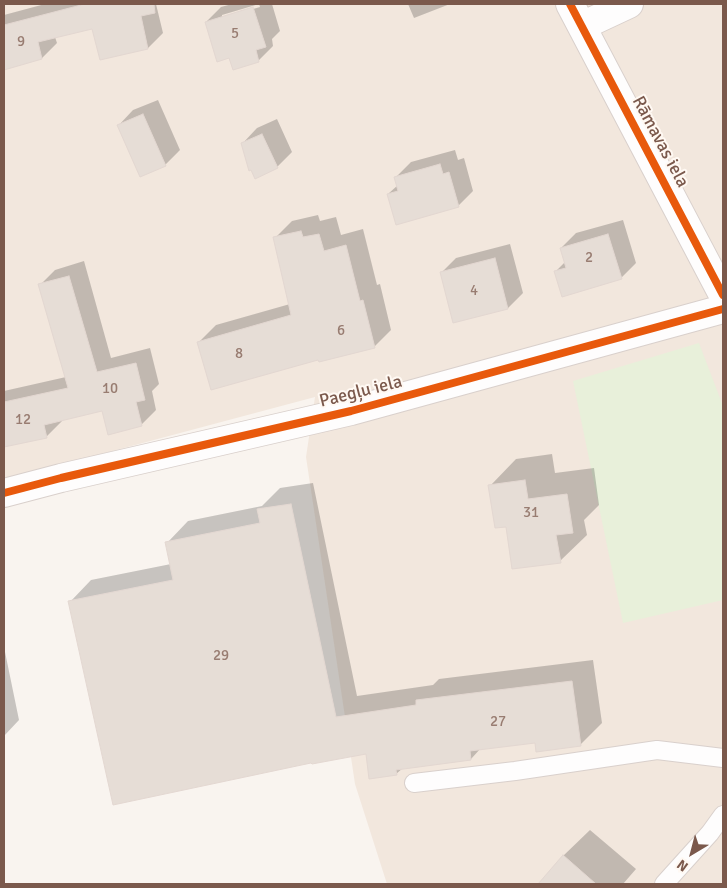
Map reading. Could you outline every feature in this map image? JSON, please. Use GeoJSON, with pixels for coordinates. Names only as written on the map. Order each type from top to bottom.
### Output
{"type":"FeatureCollection","features":[{"type":"Feature","properties":{"kind":"street"},"geometry":{"type":"LineString","coordinates":[[576,15],[629,4]]}},
{"type":"Feature","properties":{"kind":"street","name":"Rāmavas iela"},"geometry":{"type":"LineString","coordinates":[[576,15],[723,295]]}},
{"type":"Feature","properties":{"kind":"street","name":"Paegļu iela"},"geometry":{"type":"LineString","coordinates":[[4,493],[350,411],[723,309]]}},
{"type":"Feature","properties":{"kind":"lane"},"geometry":{"type":"LineString","coordinates":[[414,783],[515,771],[657,750],[723,758]]}},
{"type":"Feature","properties":{"kind":"lane"},"geometry":{"type":"LineString","coordinates":[[664,884],[710,833],[723,815]]}},
{"type":"Feature","properties":{"kind":"shaded area"},"geometry":{"type":"Polygon","coordinates":[[[4,4],[723,4],[723,884],[387,884],[355,784],[306,457],[315,397],[4,480],[4,4]]]}},
{"type":"Feature","properties":{"kind":"green space"},"geometry":{"type":"Polygon","coordinates":[[[699,343],[723,406],[723,600],[623,623],[573,381],[699,343]]]}},
{"type":"Feature","properties":{"kind":"building"},"geometry":{"type":"Polygon","coordinates":[[[85,4],[154,4],[155,13],[141,16],[148,49],[100,60],[92,29],[38,42],[42,59],[4,70],[4,25],[85,4]]]}},
{"type":"Feature","properties":{"kind":"building"},"geometry":{"type":"Polygon","coordinates":[[[253,7],[266,47],[256,50],[259,62],[233,70],[229,58],[217,62],[205,22],[253,7]]]}},
{"type":"Feature","properties":{"kind":"building"},"geometry":{"type":"Polygon","coordinates":[[[143,114],[166,166],[140,177],[117,125],[143,114]]]}},
{"type":"Feature","properties":{"kind":"building"},"geometry":{"type":"Polygon","coordinates":[[[262,134],[278,168],[255,179],[251,170],[249,171],[241,143],[262,134]]]}},
{"type":"Feature","properties":{"kind":"building"},"geometry":{"type":"Polygon","coordinates":[[[440,164],[443,174],[449,172],[459,207],[396,225],[387,194],[398,191],[394,177],[440,164]]]}},
{"type":"Feature","properties":{"kind":"building"},"geometry":{"type":"Polygon","coordinates":[[[301,231],[303,237],[319,234],[324,251],[346,245],[360,301],[363,300],[375,348],[319,362],[318,360],[211,390],[197,342],[291,315],[273,237],[301,231]]]}},
{"type":"Feature","properties":{"kind":"building"},"geometry":{"type":"Polygon","coordinates":[[[608,234],[622,279],[562,297],[554,271],[566,268],[560,248],[608,234]]]}},
{"type":"Feature","properties":{"kind":"building"},"geometry":{"type":"Polygon","coordinates":[[[495,258],[508,309],[453,323],[440,272],[495,258]]]}},
{"type":"Feature","properties":{"kind":"building"},"geometry":{"type":"Polygon","coordinates":[[[69,276],[97,372],[136,363],[145,400],[136,402],[142,426],[108,435],[102,411],[44,425],[47,438],[4,447],[4,402],[68,388],[38,284],[69,276]]]}},
{"type":"Feature","properties":{"kind":"building"},"geometry":{"type":"Polygon","coordinates":[[[525,480],[528,499],[567,494],[573,533],[556,535],[561,563],[512,569],[506,527],[495,528],[488,485],[525,480]]]}},
{"type":"Feature","properties":{"kind":"building"},"geometry":{"type":"Polygon","coordinates":[[[291,504],[336,717],[416,705],[416,700],[572,681],[581,746],[536,752],[535,743],[470,751],[471,760],[396,770],[397,775],[369,779],[366,754],[311,763],[113,805],[68,601],[173,580],[165,542],[260,523],[257,509],[291,504]]]}},
{"type":"Feature","properties":{"kind":"building"},"geometry":{"type":"Polygon","coordinates":[[[563,855],[596,884],[538,884],[563,855]]]}},
{"type":"Feature","properties":{"kind":"cycle path"},"geometry":{"type":"LineString","coordinates":[[570,4],[723,295]]}},
{"type":"Feature","properties":{"kind":"cycle path"},"geometry":{"type":"LineString","coordinates":[[4,493],[351,411],[723,309]]}}]}
